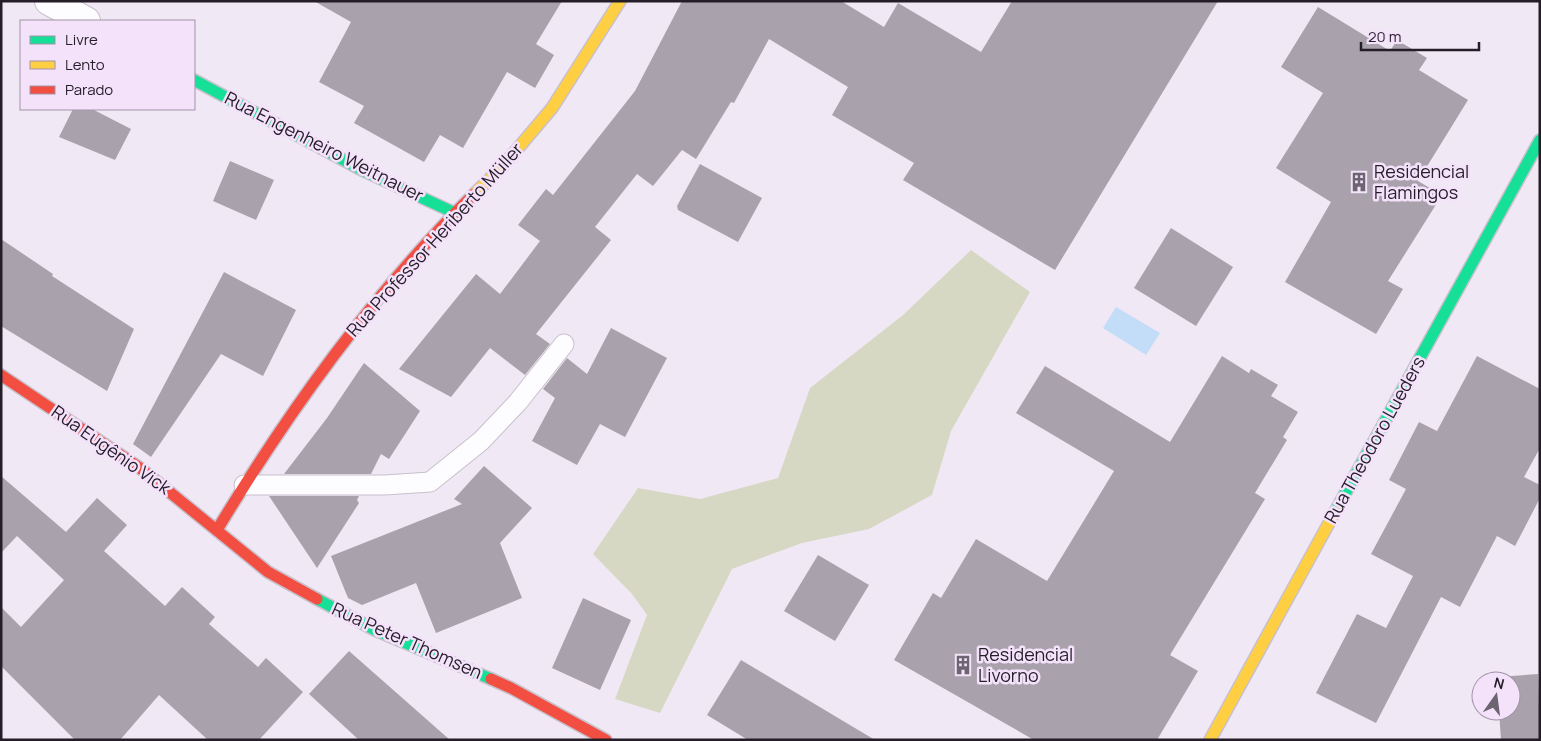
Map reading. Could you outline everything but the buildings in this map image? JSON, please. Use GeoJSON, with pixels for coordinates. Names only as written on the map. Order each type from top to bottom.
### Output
{"type":"FeatureCollection","features":[{"type":"Feature","properties":{"kind":"street"},"geometry":{"type":"LineString","coordinates":[[49,1],[84,20]]}},
{"type":"Feature","properties":{"kind":"street","name":"Rua Professor Heriberto Müller"},"geometry":{"type":"LineString","coordinates":[[217,530],[244,485],[336,350],[396,278],[455,213],[503,166],[552,108],[620,1]]}},
{"type":"Feature","properties":{"kind":"street","name":"Rua Engenheiro Weitnauer"},"geometry":{"type":"LineString","coordinates":[[195,81],[364,171],[455,213]]}},
{"type":"Feature","properties":{"kind":"street","name":"Rua Theodoro Lueders"},"geometry":{"type":"LineString","coordinates":[[1210,740],[1540,140]]}},
{"type":"Feature","properties":{"kind":"street","name":"Rua Eugênio Vick"},"geometry":{"type":"LineString","coordinates":[[1,375],[140,468],[217,530]]}},
{"type":"Feature","properties":{"kind":"street","name":"Rua Peter Thomsen"},"geometry":{"type":"LineString","coordinates":[[217,530],[268,572],[318,601],[375,630],[511,688],[606,740]]}},
{"type":"Feature","properties":{"kind":"lane"},"geometry":{"type":"LineString","coordinates":[[244,485],[385,485],[430,482],[481,441],[518,402],[564,344]]}},
{"type":"Feature","properties":{"kind":"green space"},"geometry":{"type":"Polygon","coordinates":[[[971,250],[1030,292],[951,431],[932,495],[869,529],[802,543],[732,569],[660,713],[615,699],[647,615],[632,594],[593,554],[638,488],[700,499],[778,478],[810,388],[903,315],[971,250]]]}},
{"type":"Feature","properties":{"kind":"water"},"geometry":{"type":"Polygon","coordinates":[[[1116,307],[1160,333],[1146,355],[1103,328],[1116,307]]]}},
{"type":"Feature","properties":{"kind":"traffic: fast"},"geometry":{"type":"LineString","coordinates":[[195,81],[364,171],[455,213]]}},
{"type":"Feature","properties":{"kind":"traffic: fast"},"geometry":{"type":"LineString","coordinates":[[1335,512],[1540,140]]}},
{"type":"Feature","properties":{"kind":"traffic: fast"},"geometry":{"type":"LineString","coordinates":[[317,599],[375,630],[491,679]]}},
{"type":"Feature","properties":{"kind":"traffic: slow"},"geometry":{"type":"LineString","coordinates":[[474,194],[503,166],[552,108],[620,1]]}},
{"type":"Feature","properties":{"kind":"traffic: slow"},"geometry":{"type":"LineString","coordinates":[[1210,740],[1335,512]]}},
{"type":"Feature","properties":{"kind":"traffic: jam"},"geometry":{"type":"LineString","coordinates":[[217,530],[274,440],[335,354],[402,271],[474,194]]}},
{"type":"Feature","properties":{"kind":"traffic: jam"},"geometry":{"type":"LineString","coordinates":[[1,375],[140,468],[268,572],[317,599]]}},
{"type":"Feature","properties":{"kind":"traffic: jam"},"geometry":{"type":"LineString","coordinates":[[491,679],[606,740]]}},
{"type":"Feature","properties":{"kind":"place","name":"Residencial Flamingos"},"geometry":{"type":"Point","coordinates":[1359,182]}},
{"type":"Feature","properties":{"kind":"place","name":"Residencial Livorno"},"geometry":{"type":"Point","coordinates":[963,665]}}]}
